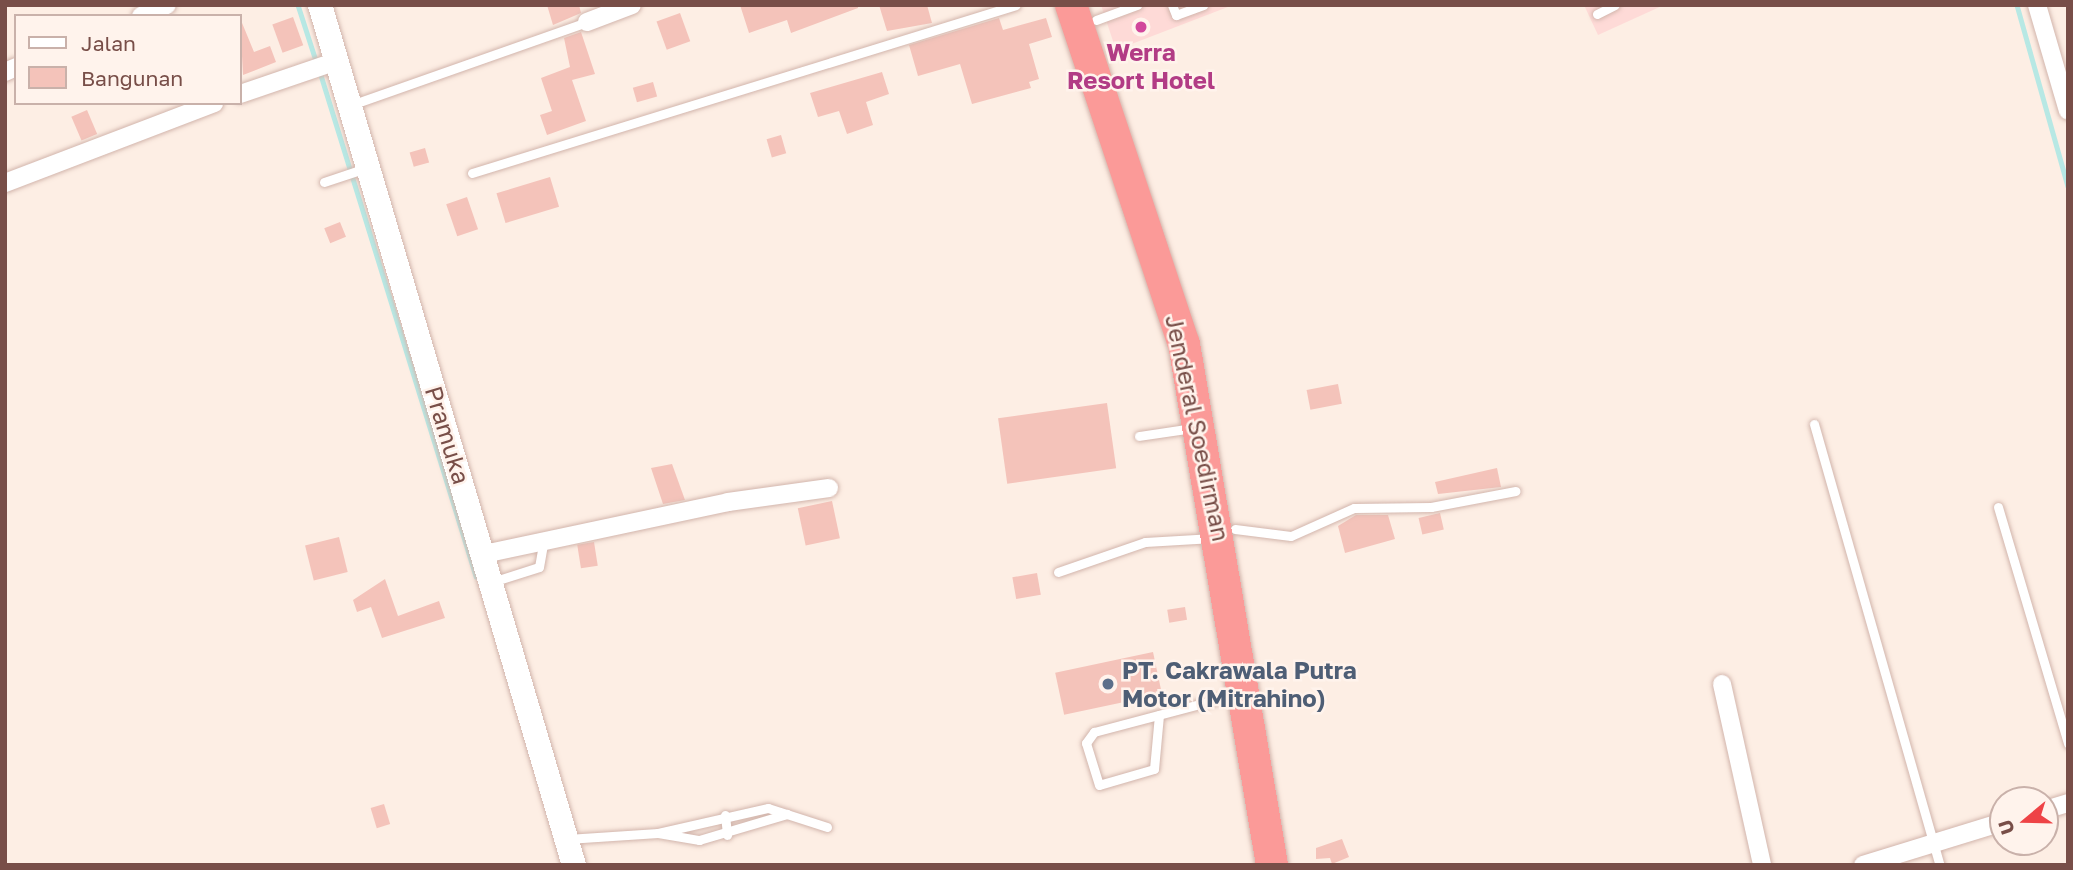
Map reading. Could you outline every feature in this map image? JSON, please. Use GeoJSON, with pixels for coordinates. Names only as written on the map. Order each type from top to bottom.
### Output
{"type":"FeatureCollection","features":[{"type":"Feature","properties":{"kind":"highway","name":"Jenderal Soedirman"},"geometry":{"type":"LineString","coordinates":[[1085,10],[1172,302],[1228,534],[1243,692],[1272,865]]}},
{"type":"Feature","properties":{"kind":"highway","name":"Jenderal Soedirman"},"geometry":{"type":"LineString","coordinates":[[1085,10],[1200,341],[1228,534],[1288,865]]}},
{"type":"Feature","properties":{"kind":"street"},"geometry":{"type":"LineString","coordinates":[[146,14],[167,5]]}},
{"type":"Feature","properties":{"kind":"street","name":"Pramuka"},"geometry":{"type":"LineString","coordinates":[[320,5],[333,62],[350,106],[362,169],[484,554],[574,865]]}},
{"type":"Feature","properties":{"kind":"street"},"geometry":{"type":"LineString","coordinates":[[587,22],[632,5]]}},
{"type":"Feature","properties":{"kind":"street"},"geometry":{"type":"LineString","coordinates":[[2037,5],[2068,111]]}},
{"type":"Feature","properties":{"kind":"street"},"geometry":{"type":"LineString","coordinates":[[242,93],[333,62]]}},
{"type":"Feature","properties":{"kind":"street"},"geometry":{"type":"LineString","coordinates":[[5,183],[209,105]]}},
{"type":"Feature","properties":{"kind":"street"},"geometry":{"type":"LineString","coordinates":[[484,554],[543,538],[829,488]]}},
{"type":"Feature","properties":{"kind":"street"},"geometry":{"type":"LineString","coordinates":[[1722,684],[1762,865]]}},
{"type":"Feature","properties":{"kind":"street"},"geometry":{"type":"LineString","coordinates":[[1863,865],[1989,826]]}},
{"type":"Feature","properties":{"kind":"lane"},"geometry":{"type":"LineString","coordinates":[[472,173],[1016,5]]}},
{"type":"Feature","properties":{"kind":"lane"},"geometry":{"type":"LineString","coordinates":[[1085,10],[1137,5]]}},
{"type":"Feature","properties":{"kind":"lane"},"geometry":{"type":"LineString","coordinates":[[1172,5],[1176,15],[1203,5]]}},
{"type":"Feature","properties":{"kind":"lane"},"geometry":{"type":"LineString","coordinates":[[1597,13],[1612,6]]}},
{"type":"Feature","properties":{"kind":"lane"},"geometry":{"type":"LineString","coordinates":[[350,106],[587,22]]}},
{"type":"Feature","properties":{"kind":"lane"},"geometry":{"type":"LineString","coordinates":[[324,182],[362,169]]}},
{"type":"Feature","properties":{"kind":"lane"},"geometry":{"type":"LineString","coordinates":[[1814,424],[1940,865]]}},
{"type":"Feature","properties":{"kind":"lane"},"geometry":{"type":"LineString","coordinates":[[1139,436],[1202,427]]}},
{"type":"Feature","properties":{"kind":"lane"},"geometry":{"type":"LineString","coordinates":[[1058,572],[1145,542],[1228,534],[1291,536],[1354,508],[1431,507],[1516,491]]}},
{"type":"Feature","properties":{"kind":"lane"},"geometry":{"type":"LineString","coordinates":[[1998,507],[2068,744]]}},
{"type":"Feature","properties":{"kind":"lane"},"geometry":{"type":"LineString","coordinates":[[492,582],[540,567],[547,551],[543,538]]}},
{"type":"Feature","properties":{"kind":"lane"},"geometry":{"type":"LineString","coordinates":[[1158,715],[1154,769],[1099,785],[1089,737],[1158,715],[1243,692]]}},
{"type":"Feature","properties":{"kind":"lane"},"geometry":{"type":"LineString","coordinates":[[567,839],[658,833],[724,815],[768,808],[827,827]]}},
{"type":"Feature","properties":{"kind":"lane"},"geometry":{"type":"LineString","coordinates":[[658,833],[699,840],[727,835],[787,814]]}},
{"type":"Feature","properties":{"kind":"lane"},"geometry":{"type":"LineString","coordinates":[[724,815],[727,835]]}},
{"type":"Feature","properties":{"kind":"shaded area","name":"Werra Resort Hotel"},"geometry":{"type":"Polygon","coordinates":[[[1101,5],[1233,5],[1116,50],[1101,5]]]}},
{"type":"Feature","properties":{"kind":"shaded area"},"geometry":{"type":"Polygon","coordinates":[[[1584,5],[1664,5],[1598,35],[1584,5]]]}},
{"type":"Feature","properties":{"kind":"building"},"geometry":{"type":"Polygon","coordinates":[[[547,5],[579,5],[581,13],[553,25],[547,5]]]}},
{"type":"Feature","properties":{"kind":"building"},"geometry":{"type":"Polygon","coordinates":[[[740,5],[858,5],[858,8],[791,33],[787,20],[749,33],[740,5]]]}},
{"type":"Feature","properties":{"kind":"building"},"geometry":{"type":"Polygon","coordinates":[[[879,5],[927,5],[932,23],[887,31],[879,5]]]}},
{"type":"Feature","properties":{"kind":"building"},"geometry":{"type":"Polygon","coordinates":[[[680,13],[690,41],[667,50],[657,22],[680,13]]]}},
{"type":"Feature","properties":{"kind":"building"},"geometry":{"type":"Polygon","coordinates":[[[293,17],[303,45],[283,53],[272,25],[293,17]]]}},
{"type":"Feature","properties":{"kind":"building"},"geometry":{"type":"Polygon","coordinates":[[[999,18],[1003,30],[1046,18],[1052,37],[1029,44],[1039,79],[1029,82],[1031,88],[972,104],[960,64],[918,76],[909,45],[999,18]]]}},
{"type":"Feature","properties":{"kind":"building"},"geometry":{"type":"Polygon","coordinates":[[[242,23],[254,52],[270,46],[276,62],[243,75],[242,23]]]}},
{"type":"Feature","properties":{"kind":"building"},"geometry":{"type":"Polygon","coordinates":[[[581,32],[595,74],[572,80],[586,121],[547,135],[540,115],[552,111],[541,78],[570,67],[564,38],[581,32]]]}},
{"type":"Feature","properties":{"kind":"building"},"geometry":{"type":"Polygon","coordinates":[[[882,72],[889,94],[866,102],[873,125],[847,134],[839,111],[818,117],[810,93],[882,72]]]}},
{"type":"Feature","properties":{"kind":"building"},"geometry":{"type":"Polygon","coordinates":[[[653,82],[657,96],[637,102],[633,88],[653,82]]]}},
{"type":"Feature","properties":{"kind":"building"},"geometry":{"type":"Polygon","coordinates":[[[87,110],[97,134],[82,141],[71,117],[87,110]]]}},
{"type":"Feature","properties":{"kind":"building"},"geometry":{"type":"Polygon","coordinates":[[[781,135],[786,153],[772,157],[767,139],[781,135]]]}},
{"type":"Feature","properties":{"kind":"building"},"geometry":{"type":"Polygon","coordinates":[[[425,148],[429,162],[414,167],[410,152],[425,148]]]}},
{"type":"Feature","properties":{"kind":"building"},"geometry":{"type":"Polygon","coordinates":[[[550,177],[559,207],[506,223],[496,193],[550,177]]]}},
{"type":"Feature","properties":{"kind":"building"},"geometry":{"type":"Polygon","coordinates":[[[467,197],[478,229],[457,236],[446,204],[467,197]]]}},
{"type":"Feature","properties":{"kind":"building"},"geometry":{"type":"Polygon","coordinates":[[[340,222],[346,237],[330,243],[324,228],[340,222]]]}},
{"type":"Feature","properties":{"kind":"building"},"geometry":{"type":"Polygon","coordinates":[[[1338,384],[1342,404],[1310,410],[1307,390],[1338,384]]]}},
{"type":"Feature","properties":{"kind":"building"},"geometry":{"type":"Polygon","coordinates":[[[1107,403],[1116,468],[1007,484],[998,418],[1107,403]]]}},
{"type":"Feature","properties":{"kind":"building"},"geometry":{"type":"Polygon","coordinates":[[[672,464],[685,500],[663,504],[651,468],[672,464]]]}},
{"type":"Feature","properties":{"kind":"building"},"geometry":{"type":"Polygon","coordinates":[[[1497,468],[1501,487],[1438,494],[1435,482],[1497,468]]]}},
{"type":"Feature","properties":{"kind":"building"},"geometry":{"type":"Polygon","coordinates":[[[832,501],[840,538],[806,545],[798,508],[832,501]]]}},
{"type":"Feature","properties":{"kind":"building"},"geometry":{"type":"Polygon","coordinates":[[[1440,513],[1444,530],[1422,535],[1419,518],[1440,513]]]}},
{"type":"Feature","properties":{"kind":"building"},"geometry":{"type":"Polygon","coordinates":[[[1356,515],[1388,515],[1395,539],[1345,553],[1338,526],[1356,515]]]}},
{"type":"Feature","properties":{"kind":"building"},"geometry":{"type":"Polygon","coordinates":[[[339,537],[348,572],[314,580],[305,545],[339,537]]]}},
{"type":"Feature","properties":{"kind":"building"},"geometry":{"type":"Polygon","coordinates":[[[594,542],[598,566],[581,568],[577,545],[594,542]]]}},
{"type":"Feature","properties":{"kind":"building"},"geometry":{"type":"Polygon","coordinates":[[[1037,573],[1041,595],[1016,599],[1012,577],[1037,573]]]}},
{"type":"Feature","properties":{"kind":"building"},"geometry":{"type":"Polygon","coordinates":[[[385,579],[398,616],[439,601],[445,618],[382,638],[371,607],[357,612],[353,600],[385,579]]]}},
{"type":"Feature","properties":{"kind":"building"},"geometry":{"type":"Polygon","coordinates":[[[1185,607],[1187,620],[1169,623],[1167,610],[1185,607]]]}},
{"type":"Feature","properties":{"kind":"building","name":"PT. Cakrawala Putra Motor (Mitrahino)"},"geometry":{"type":"Polygon","coordinates":[[[1153,652],[1162,694],[1064,715],[1055,673],[1153,652]]]}},
{"type":"Feature","properties":{"kind":"building"},"geometry":{"type":"Polygon","coordinates":[[[384,804],[390,824],[377,828],[371,808],[384,804]]]}},
{"type":"Feature","properties":{"kind":"building"},"geometry":{"type":"Polygon","coordinates":[[[1342,839],[1349,857],[1332,864],[1330,858],[1316,859],[1316,848],[1342,839]]]}},
{"type":"Feature","properties":{"kind":"waterway"},"geometry":{"type":"LineString","coordinates":[[298,5],[317,64]]}},
{"type":"Feature","properties":{"kind":"waterway"},"geometry":{"type":"LineString","coordinates":[[2017,5],[2068,186]]}},
{"type":"Feature","properties":{"kind":"waterway"},"geometry":{"type":"LineString","coordinates":[[320,72],[476,576]]}},
{"type":"Feature","properties":{"kind":"place","name":"Werra Resort Hotel"},"geometry":{"type":"Point","coordinates":[1141,27]}},
{"type":"Feature","properties":{"kind":"place","name":"PT. Cakrawala Putra Motor (Mitrahino)"},"geometry":{"type":"Point","coordinates":[1108,684]}}]}
